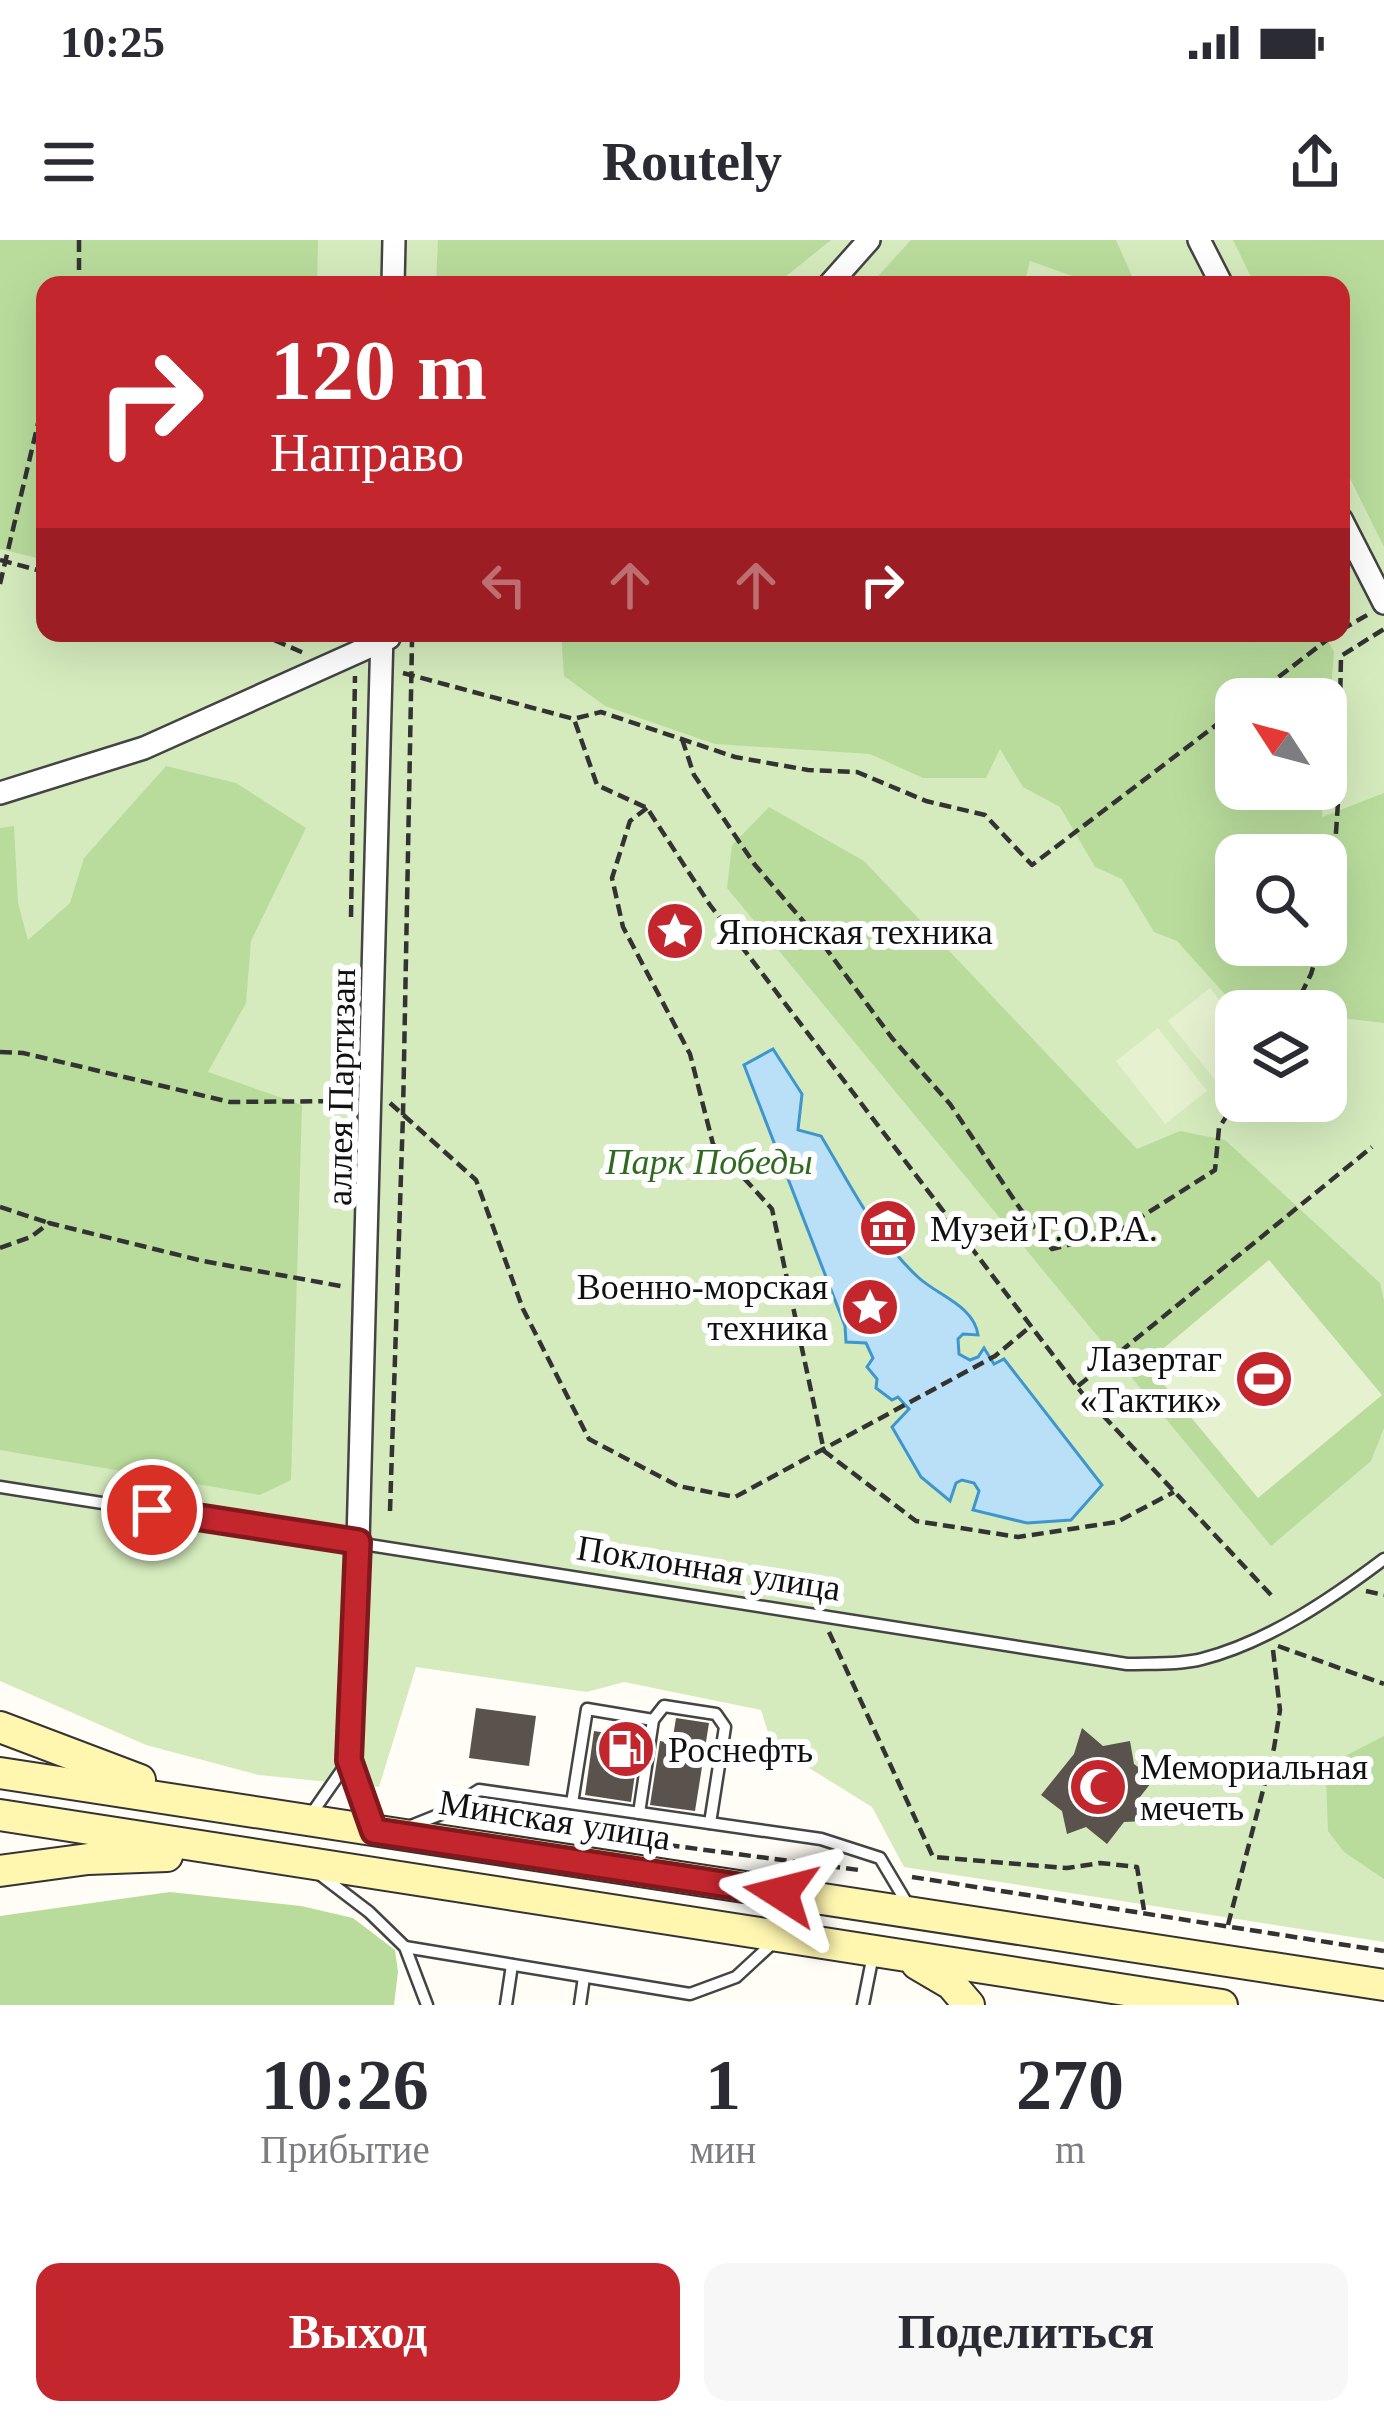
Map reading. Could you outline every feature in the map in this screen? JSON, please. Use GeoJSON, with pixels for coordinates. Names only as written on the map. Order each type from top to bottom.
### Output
{"type":"FeatureCollection","features":[{"type":"Feature","properties":{"kind":"main road"},"geometry":{"type":"LineString","coordinates":[[0,1726],[110,1770],[244,1811]]}},
{"type":"Feature","properties":{"kind":"main road","name":"Минская улица"},"geometry":{"type":"LineString","coordinates":[[0,1774],[1384,1984]]}},
{"type":"Feature","properties":{"kind":"main road"},"geometry":{"type":"LineString","coordinates":[[0,1815],[1222,2005]]}},
{"type":"Feature","properties":{"kind":"main road"},"geometry":{"type":"LineString","coordinates":[[0,1870],[88,1859],[242,1854]]}},
{"type":"Feature","properties":{"kind":"main road"},"geometry":{"type":"LineString","coordinates":[[885,1953],[951,1984],[969,2005]]}},
{"type":"Feature","properties":{"kind":"main road"},"geometry":{"type":"LineString","coordinates":[[1074,2005],[1142,1993]]}},
{"type":"Feature","properties":{"kind":"street"},"geometry":{"type":"LineString","coordinates":[[393,276],[394,240]]}},
{"type":"Feature","properties":{"kind":"street"},"geometry":{"type":"LineString","coordinates":[[837,276],[869,240]]}},
{"type":"Feature","properties":{"kind":"street"},"geometry":{"type":"LineString","coordinates":[[1199,240],[1217,276]]}},
{"type":"Feature","properties":{"kind":"street"},"geometry":{"type":"LineString","coordinates":[[1350,537],[1384,604]]}},
{"type":"Feature","properties":{"kind":"street"},"geometry":{"type":"LineString","coordinates":[[0,793],[144,748],[376,642]]}},
{"type":"Feature","properties":{"kind":"street","name":"аллея Партизан"},"geometry":{"type":"LineString","coordinates":[[358,1542],[386,642]]}},
{"type":"Feature","properties":{"kind":"lane","name":"Поклонная улица"},"geometry":{"type":"LineString","coordinates":[[0,1486],[1127,1664],[1198,1660],[1268,1632],[1384,1559]]}},
{"type":"Feature","properties":{"kind":"lane"},"geometry":{"type":"LineString","coordinates":[[358,1542],[349,1760],[383,1832],[441,1814],[478,1790],[821,1839],[880,1858],[912,1913]]}},
{"type":"Feature","properties":{"kind":"lane"},"geometry":{"type":"LineString","coordinates":[[639,1813],[653,1720],[664,1706],[716,1714],[725,1727],[710,1823]]}},
{"type":"Feature","properties":{"kind":"lane"},"geometry":{"type":"LineString","coordinates":[[572,1803],[587,1709],[653,1720]]}},
{"type":"Feature","properties":{"kind":"lane"},"geometry":{"type":"LineString","coordinates":[[307,1820],[349,1760]]}},
{"type":"Feature","properties":{"kind":"lane"},"geometry":{"type":"LineString","coordinates":[[306,1864],[369,1912],[405,1947],[428,2005]]}},
{"type":"Feature","properties":{"kind":"lane"},"geometry":{"type":"LineString","coordinates":[[405,1947],[690,1994],[736,1977],[779,1936]]}},
{"type":"Feature","properties":{"kind":"lane"},"geometry":{"type":"LineString","coordinates":[[863,2005],[885,1953]]}},
{"type":"Feature","properties":{"kind":"lane"},"geometry":{"type":"LineString","coordinates":[[506,2005],[512,1965]]}},
{"type":"Feature","properties":{"kind":"lane"},"geometry":{"type":"LineString","coordinates":[[580,2005],[584,1976]]}},
{"type":"Feature","properties":{"kind":"path"},"geometry":{"type":"LineString","coordinates":[[79,240],[79,276]]}},
{"type":"Feature","properties":{"kind":"path"},"geometry":{"type":"LineString","coordinates":[[0,584],[36,430]]}},
{"type":"Feature","properties":{"kind":"path"},"geometry":{"type":"LineString","coordinates":[[3,561],[36,570]]}},
{"type":"Feature","properties":{"kind":"path"},"geometry":{"type":"LineString","coordinates":[[1350,624],[1384,604]]}},
{"type":"Feature","properties":{"kind":"path"},"geometry":{"type":"LineString","coordinates":[[1336,834],[1341,656],[1384,629]]}},
{"type":"Feature","properties":{"kind":"path"},"geometry":{"type":"LineString","coordinates":[[279,642],[334,665]]}},
{"type":"Feature","properties":{"kind":"path"},"geometry":{"type":"LineString","coordinates":[[390,1511],[412,642]]}},
{"type":"Feature","properties":{"kind":"path"},"geometry":{"type":"LineString","coordinates":[[1277,678],[1324,642]]}},
{"type":"Feature","properties":{"kind":"path"},"geometry":{"type":"LineString","coordinates":[[383,668],[574,719],[601,712],[768,764],[857,772],[926,801],[985,815],[1032,866],[1215,726]]}},
{"type":"Feature","properties":{"kind":"path"},"geometry":{"type":"LineString","coordinates":[[574,719],[597,785],[646,808],[710,904],[1077,1387],[1271,1595]]}},
{"type":"Feature","properties":{"kind":"path"},"geometry":{"type":"LineString","coordinates":[[682,740],[694,775],[755,865],[950,1104],[1052,1249],[1116,1233],[1215,1170],[1223,1122]]}},
{"type":"Feature","properties":{"kind":"path"},"geometry":{"type":"LineString","coordinates":[[646,808],[630,821],[612,878],[623,927],[690,1054],[712,1144],[772,1209],[824,1451],[916,1521],[1018,1538],[1118,1522],[1177,1491]]}},
{"type":"Feature","properties":{"kind":"path"},"geometry":{"type":"LineString","coordinates":[[0,1052],[23,1053],[230,1102],[372,1094],[403,1114],[476,1180],[523,1309],[589,1439],[678,1486],[735,1497],[995,1356],[1031,1327]]}},
{"type":"Feature","properties":{"kind":"path"},"geometry":{"type":"LineString","coordinates":[[1077,1387],[1372,1147]]}},
{"type":"Feature","properties":{"kind":"path"},"geometry":{"type":"LineString","coordinates":[[0,1207],[203,1261],[368,1290]]}},
{"type":"Feature","properties":{"kind":"path"},"geometry":{"type":"LineString","coordinates":[[0,1248],[31,1238],[49,1223]]}},
{"type":"Feature","properties":{"kind":"path"},"geometry":{"type":"LineString","coordinates":[[822,1616],[933,1856],[1067,1868],[1100,1863],[1137,1867],[1144,1910]]}},
{"type":"Feature","properties":{"kind":"path"},"geometry":{"type":"LineString","coordinates":[[1228,1925],[1280,1710],[1272,1644],[1384,1684]]}},
{"type":"Feature","properties":{"kind":"path"},"geometry":{"type":"LineString","coordinates":[[602,1837],[1144,1910],[1384,1951]]}},
{"type":"Feature","properties":{"kind":"green space","name":"Парк Победы"},"geometry":{"type":"Polygon","coordinates":[[[0,240],[1384,240],[1384,1942],[904,1867],[872,1807],[772,1745],[761,1710],[624,1682],[587,1692],[416,1667],[379,1787],[259,1775],[146,1745],[0,1681],[0,240]]]}},
{"type":"Feature","properties":{"kind":"green space"},"geometry":{"type":"Polygon","coordinates":[[[0,240],[318,240],[317,276],[36,276],[36,558],[0,549],[0,240]]]}},
{"type":"Feature","properties":{"kind":"green space"},"geometry":{"type":"Polygon","coordinates":[[[438,240],[831,240],[786,276],[436,276],[438,240]]]}},
{"type":"Feature","properties":{"kind":"green space"},"geometry":{"type":"Polygon","coordinates":[[[911,240],[1116,240],[1132,276],[1072,276],[1030,261],[1026,276],[878,276],[911,240]]]}},
{"type":"Feature","properties":{"kind":"green space"},"geometry":{"type":"Polygon","coordinates":[[[1233,240],[1384,240],[1384,547],[1350,478],[1350,276],[1251,276],[1233,240]]]}},
{"type":"Feature","properties":{"kind":"green space"},"geometry":{"type":"Polygon","coordinates":[[[562,642],[1329,642],[1334,652],[1332,678],[1215,678],[1215,810],[1322,810],[1322,817],[1384,793],[1384,1023],[1347,1019],[1347,990],[1221,990],[1177,941],[1154,932],[1122,879],[1095,867],[1060,807],[1023,787],[1000,749],[986,778],[923,778],[870,754],[715,744],[605,706],[564,676],[562,642]]]}},
{"type":"Feature","properties":{"kind":"green space"},"geometry":{"type":"Polygon","coordinates":[[[166,766],[236,783],[306,828],[251,941],[246,1003],[208,1072],[302,1105],[291,1480],[260,1495],[0,1450],[0,828],[14,826],[18,903],[28,940],[70,903],[84,858],[166,766]]]}},
{"type":"Feature","properties":{"kind":"green space"},"geometry":{"type":"Polygon","coordinates":[[[769,807],[864,861],[1137,1149],[1180,1131],[1225,1140],[1380,1283],[1384,1428],[1371,1461],[1271,1546],[727,888],[732,845],[769,807]]]}},
{"type":"Feature","properties":{"kind":"green space"},"geometry":{"type":"Polygon","coordinates":[[[1210,988],[1215,994],[1215,1080],[1168,1021],[1210,988]]]}},
{"type":"Feature","properties":{"kind":"green space"},"geometry":{"type":"Polygon","coordinates":[[[1158,1028],[1207,1091],[1165,1124],[1116,1061],[1158,1028]]]}},
{"type":"Feature","properties":{"kind":"green space","name":"Лазертаг «Тактик»"},"geometry":{"type":"Polygon","coordinates":[[[1269,1260],[1382,1395],[1258,1498],[1146,1363],[1269,1260]]]}},
{"type":"Feature","properties":{"kind":"green space"},"geometry":{"type":"Polygon","coordinates":[[[1384,1736],[1384,1879],[1344,1852],[1328,1831],[1326,1778],[1341,1758],[1384,1736]]]}},
{"type":"Feature","properties":{"kind":"green space"},"geometry":{"type":"Polygon","coordinates":[[[170,1892],[301,1906],[353,1918],[395,1950],[394,2005],[0,2005],[0,1916],[170,1892]]]}},
{"type":"Feature","properties":{"kind":"water"},"geometry":{"type":"Polygon","coordinates":[[[773,1049],[802,1094],[798,1130],[821,1136],[890,1247],[919,1278],[970,1316],[978,1335],[963,1334],[958,1339],[959,1354],[970,1360],[984,1348],[994,1364],[1004,1359],[1102,1485],[1071,1520],[1027,1523],[973,1510],[979,1491],[974,1483],[956,1483],[950,1501],[921,1477],[892,1427],[909,1409],[898,1397],[892,1400],[876,1388],[877,1379],[867,1367],[873,1358],[866,1343],[846,1342],[845,1326],[744,1065],[773,1049]]]}},
{"type":"Feature","properties":{"kind":"building"},"geometry":{"type":"Polygon","coordinates":[[[476,1708],[536,1716],[529,1766],[469,1758],[476,1708]]]}},
{"type":"Feature","properties":{"kind":"building"},"geometry":{"type":"Polygon","coordinates":[[[676,1718],[709,1723],[695,1811],[650,1805],[660,1741],[672,1743],[676,1718]]]}},
{"type":"Feature","properties":{"kind":"building","name":"Мемориальная мечеть"},"geometry":{"type":"Polygon","coordinates":[[[1082,1728],[1103,1746],[1130,1741],[1134,1764],[1154,1779],[1140,1797],[1145,1821],[1124,1822],[1107,1844],[1086,1827],[1067,1834],[1062,1811],[1041,1795],[1074,1754],[1082,1728]]]}},
{"type":"Feature","properties":{"kind":"building"},"geometry":{"type":"Polygon","coordinates":[[[594,1731],[640,1738],[631,1802],[585,1795],[594,1731]]]}},
{"type":"Feature","properties":{"kind":"place","name":"Японская техника"},"geometry":{"type":"Point","coordinates":[675,931]}},
{"type":"Feature","properties":{"kind":"place","name":"Музей Г.О.Р.А."},"geometry":{"type":"Point","coordinates":[888,1228]}},
{"type":"Feature","properties":{"kind":"place","name":"Военно-морская техника"},"geometry":{"type":"Point","coordinates":[870,1307]}},
{"type":"Feature","properties":{"kind":"place","name":"Лазертаг «Тактик»"},"geometry":{"type":"Point","coordinates":[1264,1379]}},
{"type":"Feature","properties":{"kind":"place","name":"Роснефть"},"geometry":{"type":"Point","coordinates":[626,1749]}},
{"type":"Feature","properties":{"kind":"place","name":"Мемориальная мечеть"},"geometry":{"type":"Point","coordinates":[1098,1787]}},
{"type":"Feature","properties":{"kind":"route"},"geometry":{"type":"LineString","coordinates":[[152,1510],[358,1542],[349,1760],[374,1831],[781,1893]]}}]}
